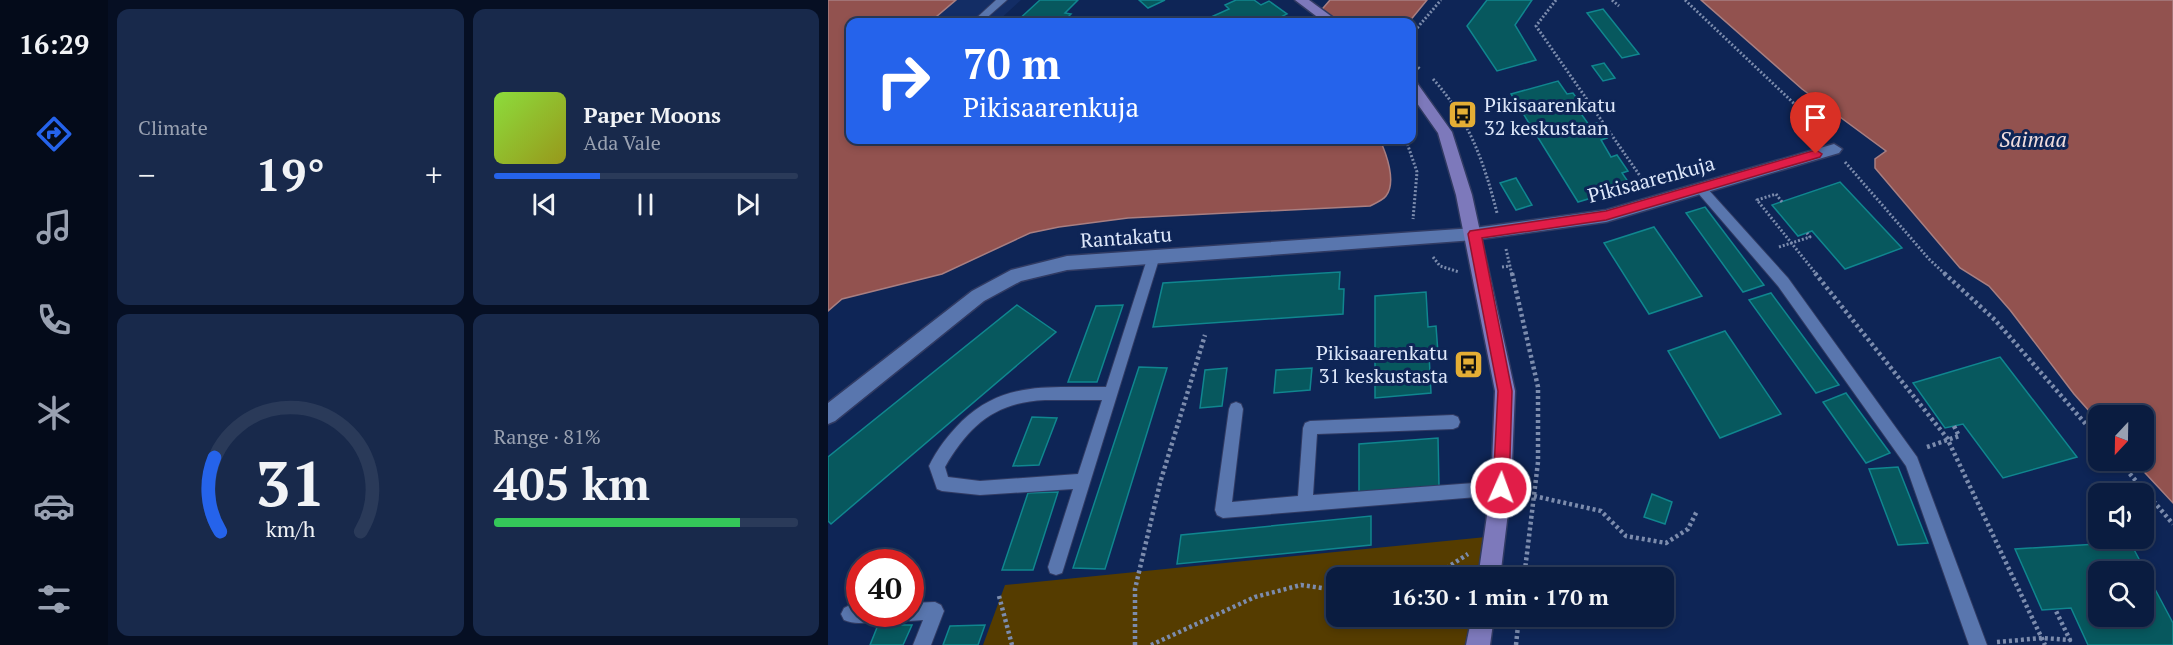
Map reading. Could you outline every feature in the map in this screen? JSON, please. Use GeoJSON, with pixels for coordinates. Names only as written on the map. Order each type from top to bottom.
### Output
{"type":"FeatureCollection","features":[{"type":"Feature","properties":{"kind":"street"},"geometry":{"type":"LineString","coordinates":[[1306,4],[1326,18]]}},
{"type":"Feature","properties":{"kind":"street"},"geometry":{"type":"LineString","coordinates":[[1416,92],[1445,132],[1474,234],[1505,391],[1501,488],[1491,567]]}},
{"type":"Feature","properties":{"kind":"street","name":"Pikisaarenkuja"},"geometry":{"type":"LineString","coordinates":[[1474,234],[1606,216],[1702,190],[1834,149]]}},
{"type":"Feature","properties":{"kind":"street","name":"Rantakatu"},"geometry":{"type":"LineString","coordinates":[[828,416],[978,296],[1017,275],[1067,263],[1474,234]]}},
{"type":"Feature","properties":{"kind":"street"},"geometry":{"type":"LineString","coordinates":[[1478,645],[1481,627]]}},
{"type":"Feature","properties":{"kind":"lane"},"geometry":{"type":"LineString","coordinates":[[981,18],[1002,0]]}},
{"type":"Feature","properties":{"kind":"lane"},"geometry":{"type":"LineString","coordinates":[[1702,190],[1759,254],[1836,353],[1912,462],[1978,645]]}},
{"type":"Feature","properties":{"kind":"lane"},"geometry":{"type":"LineString","coordinates":[[1056,567],[1154,256]]}},
{"type":"Feature","properties":{"kind":"lane"},"geometry":{"type":"LineString","coordinates":[[1083,481],[980,488],[942,484],[936,466],[946,448],[974,420],[999,403],[1021,395],[1111,393]]}},
{"type":"Feature","properties":{"kind":"lane"},"geometry":{"type":"LineString","coordinates":[[1236,409],[1223,510],[1501,488]]}},
{"type":"Feature","properties":{"kind":"lane"},"geometry":{"type":"LineString","coordinates":[[1305,504],[1310,428],[1453,422]]}},
{"type":"Feature","properties":{"kind":"lane"},"geometry":{"type":"LineString","coordinates":[[922,645],[935,611],[924,611]]}},
{"type":"Feature","properties":{"kind":"path"},"geometry":{"type":"LineString","coordinates":[[1416,29],[1441,0]]}},
{"type":"Feature","properties":{"kind":"path"},"geometry":{"type":"LineString","coordinates":[[1556,0],[1536,27],[1658,201]]}},
{"type":"Feature","properties":{"kind":"path"},"geometry":{"type":"LineString","coordinates":[[1612,0],[1619,6]]}},
{"type":"Feature","properties":{"kind":"path"},"geometry":{"type":"LineString","coordinates":[[1685,0],[1804,113],[1929,259],[1995,320],[2088,427]]}},
{"type":"Feature","properties":{"kind":"path"},"geometry":{"type":"LineString","coordinates":[[1407,144],[1417,172],[1413,220]]}},
{"type":"Feature","properties":{"kind":"path"},"geometry":{"type":"LineString","coordinates":[[1782,202],[1776,194],[1756,200],[1948,439],[2045,645]]}},
{"type":"Feature","properties":{"kind":"path"},"geometry":{"type":"LineString","coordinates":[[1759,254],[1810,237],[1807,233]]}},
{"type":"Feature","properties":{"kind":"path"},"geometry":{"type":"LineString","coordinates":[[1135,645],[1135,589],[1160,483],[1205,335]]}},
{"type":"Feature","properties":{"kind":"path"},"geometry":{"type":"LineString","coordinates":[[1907,455],[1959,436],[1954,426]]}},
{"type":"Feature","properties":{"kind":"path"},"geometry":{"type":"LineString","coordinates":[[2127,471],[2173,525]]}},
{"type":"Feature","properties":{"kind":"path"},"geometry":{"type":"LineString","coordinates":[[1534,496],[1601,512],[1626,536],[1666,543],[1688,529],[1697,511]]}},
{"type":"Feature","properties":{"kind":"path"},"geometry":{"type":"LineString","coordinates":[[1448,567],[1496,536]]}},
{"type":"Feature","properties":{"kind":"path"},"geometry":{"type":"LineString","coordinates":[[1151,645],[1255,597],[1301,585],[1326,589]]}},
{"type":"Feature","properties":{"kind":"path"},"geometry":{"type":"LineString","coordinates":[[999,596],[1012,645]]}},
{"type":"Feature","properties":{"kind":"path"},"geometry":{"type":"LineString","coordinates":[[1978,645],[2042,638],[2070,640],[2055,609]]}},
{"type":"Feature","properties":{"kind":"path"},"geometry":{"type":"LineString","coordinates":[[1516,645],[1518,627]]}},
{"type":"Feature","properties":{"kind":"shaded area"},"geometry":{"type":"Polygon","coordinates":[[[956,0],[1021,0],[1001,18],[935,18],[956,0]]]}},
{"type":"Feature","properties":{"kind":"shaded area"},"geometry":{"type":"Polygon","coordinates":[[[1496,536],[1491,567],[1326,567],[1326,627],[1481,627],[1478,645],[983,645],[1005,585],[1496,536]]]}},
{"type":"Feature","properties":{"kind":"water"},"geometry":{"type":"Polygon","coordinates":[[[828,0],[956,0],[935,18],[846,18],[846,144],[1382,144],[1385,152],[1391,183],[1386,196],[1370,206],[1128,218],[1059,227],[1030,233],[942,274],[842,299],[828,311],[828,0]]]}},
{"type":"Feature","properties":{"kind":"water"},"geometry":{"type":"Polygon","coordinates":[[[1330,0],[1427,0],[1412,18],[1314,18],[1330,0]]]}},
{"type":"Feature","properties":{"kind":"water","name":"Saimaa"},"geometry":{"type":"Polygon","coordinates":[[[1701,0],[2173,0],[2173,503],[2143,471],[2154,471],[2154,405],[2088,405],[2088,410],[1989,286],[1960,268],[1875,168],[1875,159],[1886,151],[1802,89],[1701,0]]]}},
{"type":"Feature","properties":{"kind":"building"},"geometry":{"type":"Polygon","coordinates":[[[1040,0],[1078,0],[1065,13],[1071,14],[1067,18],[1020,18],[1040,0]]]}},
{"type":"Feature","properties":{"kind":"building"},"geometry":{"type":"Polygon","coordinates":[[[1139,0],[1165,0],[1148,8],[1139,0]]]}},
{"type":"Feature","properties":{"kind":"building"},"geometry":{"type":"Polygon","coordinates":[[[1236,0],[1254,0],[1261,5],[1269,1],[1287,14],[1279,18],[1209,18],[1229,9],[1225,5],[1236,0]]]}},
{"type":"Feature","properties":{"kind":"building"},"geometry":{"type":"Polygon","coordinates":[[[1487,0],[1532,0],[1515,25],[1536,60],[1497,71],[1467,26],[1487,0]]]}},
{"type":"Feature","properties":{"kind":"building"},"geometry":{"type":"Polygon","coordinates":[[[1603,9],[1639,54],[1622,58],[1587,13],[1603,9]]]}},
{"type":"Feature","properties":{"kind":"building"},"geometry":{"type":"Polygon","coordinates":[[[1604,63],[1615,78],[1603,81],[1592,66],[1604,63]]]}},
{"type":"Feature","properties":{"kind":"building"},"geometry":{"type":"Polygon","coordinates":[[[1558,81],[1567,94],[1573,93],[1583,107],[1577,108],[1589,125],[1597,123],[1607,138],[1601,140],[1611,157],[1617,155],[1628,171],[1622,173],[1631,186],[1578,202],[1511,94],[1558,81]]]}},
{"type":"Feature","properties":{"kind":"building"},"geometry":{"type":"Polygon","coordinates":[[[1516,178],[1532,205],[1516,210],[1500,183],[1516,178]]]}},
{"type":"Feature","properties":{"kind":"building"},"geometry":{"type":"Polygon","coordinates":[[[1840,182],[1902,248],[1845,269],[1812,231],[1798,236],[1772,205],[1840,182]]]}},
{"type":"Feature","properties":{"kind":"building"},"geometry":{"type":"Polygon","coordinates":[[[1705,207],[1764,285],[1743,292],[1686,213],[1705,207]]]}},
{"type":"Feature","properties":{"kind":"building"},"geometry":{"type":"Polygon","coordinates":[[[1654,227],[1702,296],[1649,314],[1604,243],[1654,227]]]}},
{"type":"Feature","properties":{"kind":"building"},"geometry":{"type":"Polygon","coordinates":[[[1340,272],[1339,289],[1344,289],[1343,314],[1153,327],[1163,283],[1340,272]]]}},
{"type":"Feature","properties":{"kind":"building"},"geometry":{"type":"Polygon","coordinates":[[[1426,292],[1428,327],[1436,326],[1438,353],[1429,354],[1431,393],[1375,398],[1375,296],[1426,292]]]}},
{"type":"Feature","properties":{"kind":"building"},"geometry":{"type":"Polygon","coordinates":[[[1771,293],[1839,385],[1816,393],[1749,300],[1771,293]]]}},
{"type":"Feature","properties":{"kind":"building"},"geometry":{"type":"Polygon","coordinates":[[[1017,305],[1056,332],[831,524],[828,521],[828,457],[1017,305]]]}},
{"type":"Feature","properties":{"kind":"building"},"geometry":{"type":"Polygon","coordinates":[[[1123,305],[1097,382],[1068,382],[1096,306],[1123,305]]]}},
{"type":"Feature","properties":{"kind":"building"},"geometry":{"type":"Polygon","coordinates":[[[1725,331],[1781,414],[1720,438],[1668,351],[1725,331]]]}},
{"type":"Feature","properties":{"kind":"building"},"geometry":{"type":"Polygon","coordinates":[[[2000,357],[2077,457],[2003,478],[1963,424],[1945,428],[1913,383],[2000,357]]]}},
{"type":"Feature","properties":{"kind":"building"},"geometry":{"type":"Polygon","coordinates":[[[1139,367],[1167,368],[1105,569],[1073,568],[1139,367]]]}},
{"type":"Feature","properties":{"kind":"building"},"geometry":{"type":"Polygon","coordinates":[[[1227,368],[1222,406],[1200,408],[1205,370],[1227,368]]]}},
{"type":"Feature","properties":{"kind":"building"},"geometry":{"type":"Polygon","coordinates":[[[1312,368],[1310,390],[1274,393],[1276,370],[1312,368]]]}},
{"type":"Feature","properties":{"kind":"building"},"geometry":{"type":"Polygon","coordinates":[[[1846,393],[1890,453],[1866,463],[1823,402],[1846,393]]]}},
{"type":"Feature","properties":{"kind":"building"},"geometry":{"type":"Polygon","coordinates":[[[1032,417],[1057,418],[1039,465],[1013,466],[1032,417]]]}},
{"type":"Feature","properties":{"kind":"building"},"geometry":{"type":"Polygon","coordinates":[[[1438,438],[1439,486],[1359,492],[1359,444],[1438,438]]]}},
{"type":"Feature","properties":{"kind":"building"},"geometry":{"type":"Polygon","coordinates":[[[1898,467],[1928,543],[1898,545],[1869,469],[1898,467]]]}},
{"type":"Feature","properties":{"kind":"building"},"geometry":{"type":"Polygon","coordinates":[[[1058,492],[1033,570],[1002,570],[1028,493],[1058,492]]]}},
{"type":"Feature","properties":{"kind":"building"},"geometry":{"type":"Polygon","coordinates":[[[1652,494],[1672,502],[1665,524],[1644,517],[1652,494]]]}},
{"type":"Feature","properties":{"kind":"building"},"geometry":{"type":"Polygon","coordinates":[[[1371,516],[1371,545],[1177,564],[1181,535],[1371,516]]]}},
{"type":"Feature","properties":{"kind":"building"},"geometry":{"type":"Polygon","coordinates":[[[2088,545],[2088,549],[2134,549],[2140,561],[2088,561],[2088,627],[2154,627],[2154,587],[2173,623],[2173,645],[2088,645],[2071,608],[2042,610],[2015,549],[2088,545]]]}},
{"type":"Feature","properties":{"kind":"building"},"geometry":{"type":"Polygon","coordinates":[[[985,625],[978,645],[943,645],[950,626],[985,625]]]}},
{"type":"Feature","properties":{"kind":"building"},"geometry":{"type":"Polygon","coordinates":[[[877,627],[911,627],[903,645],[870,645],[877,627]]]}},
{"type":"Feature","properties":{"kind":"place","name":"Pikisaarenkatu 32 keskustaan"},"geometry":{"type":"Point","coordinates":[1463,115]}},
{"type":"Feature","properties":{"kind":"place","name":"Pikisaarenkatu 31 keskustasta"},"geometry":{"type":"Point","coordinates":[1469,364]}},
{"type":"Feature","properties":{"kind":"route"},"geometry":{"type":"LineString","coordinates":[[1501,488],[1505,391],[1474,234],[1606,216],[1702,190],[1816,154]]}}]}
